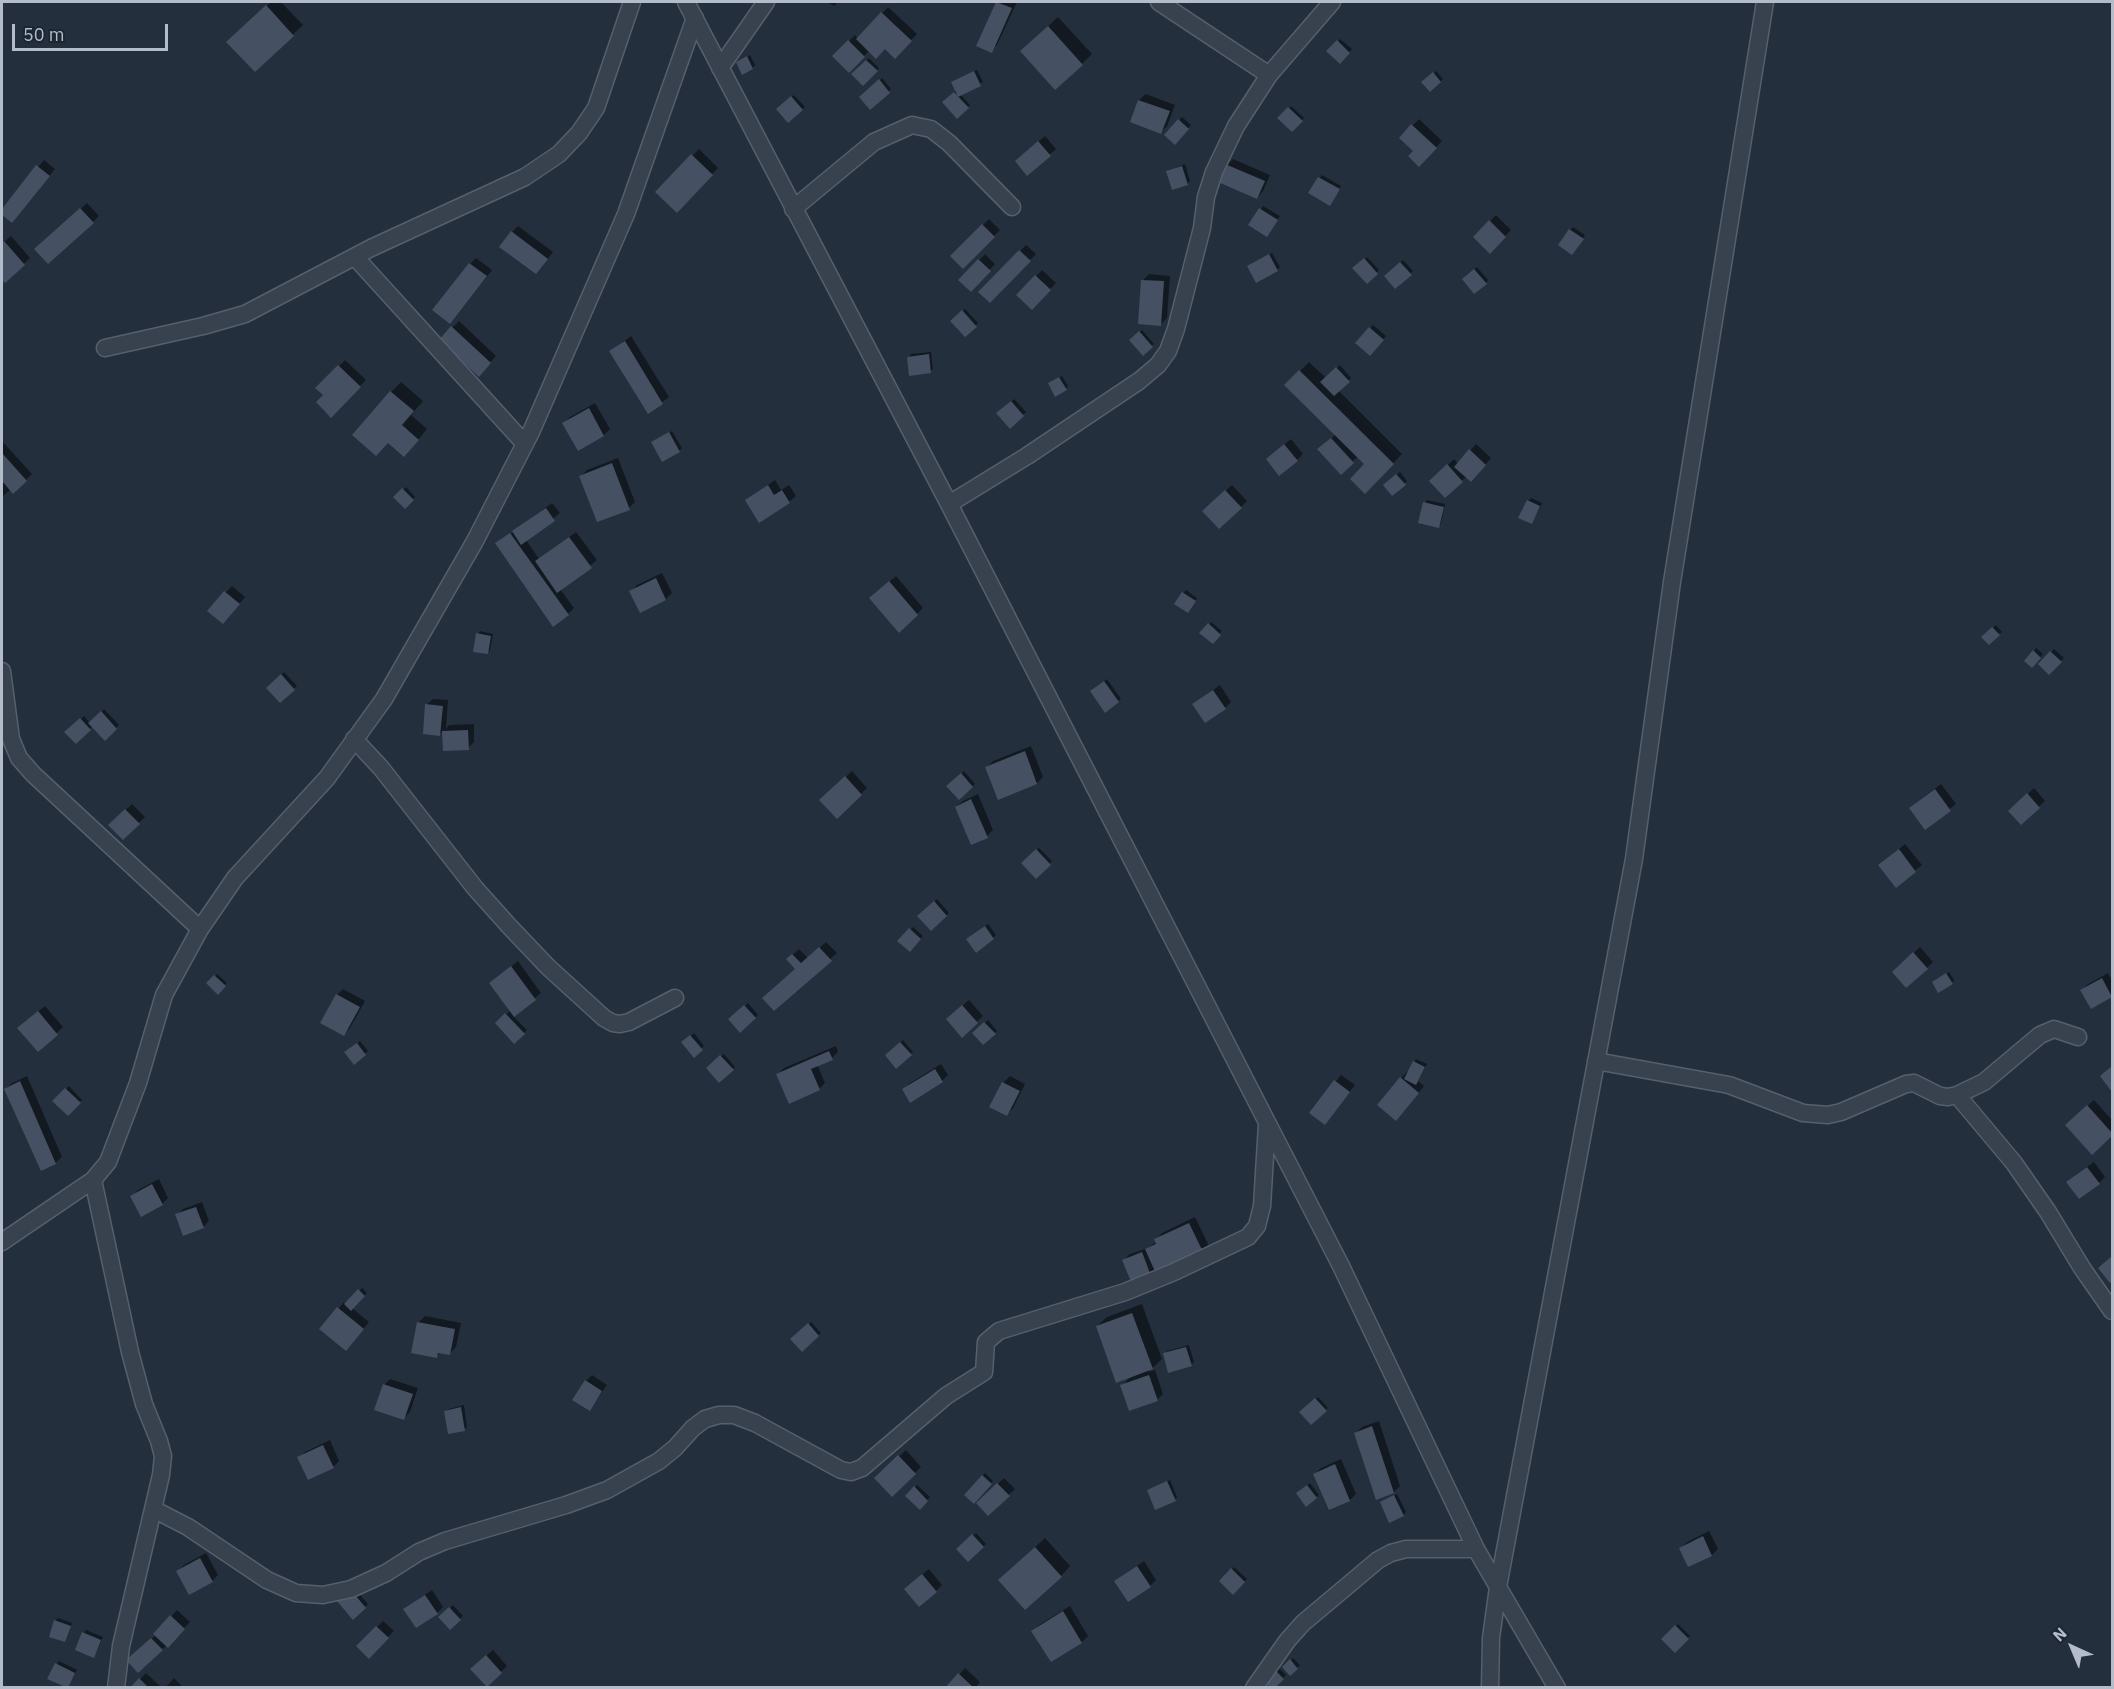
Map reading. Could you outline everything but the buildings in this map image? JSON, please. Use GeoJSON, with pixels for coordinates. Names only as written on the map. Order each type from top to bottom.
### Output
{"type":"FeatureCollection","features":[{"type":"Feature","properties":{"kind":"street"},"geometry":{"type":"LineString","coordinates":[[105,348],[245,314],[355,257],[525,177],[559,154],[579,133],[596,108],[632,2]]}},
{"type":"Feature","properties":{"kind":"street"},"geometry":{"type":"LineString","coordinates":[[686,2],[949,504],[1341,1266],[1476,1549],[1557,1688]]}},
{"type":"Feature","properties":{"kind":"street"},"geometry":{"type":"LineString","coordinates":[[720,68],[766,2]]}},
{"type":"Feature","properties":{"kind":"street"},"geometry":{"type":"LineString","coordinates":[[1159,2],[1269,75]]}},
{"type":"Feature","properties":{"kind":"street"},"geometry":{"type":"LineString","coordinates":[[949,504],[1027,456],[1139,381],[1158,365],[1168,351],[1176,329],[1202,228],[1206,197],[1214,172],[1236,126],[1269,75],[1332,2]]}},
{"type":"Feature","properties":{"kind":"street"},"geometry":{"type":"LineString","coordinates":[[1490,1688],[1491,1638],[1498,1587],[1634,859],[1672,582],[1765,2]]}},
{"type":"Feature","properties":{"kind":"street"},"geometry":{"type":"LineString","coordinates":[[2,1242],[93,1180],[108,1162],[119,1137],[164,996],[200,929],[235,878],[327,778],[384,699],[475,541],[525,444],[626,214],[695,18]]}},
{"type":"Feature","properties":{"kind":"street"},"geometry":{"type":"LineString","coordinates":[[793,208],[874,142],[912,125],[931,129],[949,143],[1012,207]]}},
{"type":"Feature","properties":{"kind":"street"},"geometry":{"type":"LineString","coordinates":[[355,257],[525,444]]}},
{"type":"Feature","properties":{"kind":"street"},"geometry":{"type":"LineString","coordinates":[[2,671],[11,739],[19,758],[33,774],[200,929]]}},
{"type":"Feature","properties":{"kind":"street"},"geometry":{"type":"LineString","coordinates":[[354,739],[381,768],[495,911],[548,967],[604,1018],[613,1023],[629,1022],[675,998]]}},
{"type":"Feature","properties":{"kind":"street"},"geometry":{"type":"LineString","coordinates":[[1596,1060],[1729,1085],[1815,1115],[1828,1115],[1841,1112],[1906,1084],[1914,1083],[1940,1096],[1957,1095],[1984,1082],[2040,1035],[2054,1029],[2078,1037]]}},
{"type":"Feature","properties":{"kind":"street"},"geometry":{"type":"LineString","coordinates":[[1957,1095],[2014,1163],[2112,1311]]}},
{"type":"Feature","properties":{"kind":"street"},"geometry":{"type":"LineString","coordinates":[[153,1509],[188,1527],[267,1580],[296,1593],[323,1595],[351,1589],[386,1573],[419,1552],[445,1540],[566,1505],[606,1490],[659,1461],[675,1448],[693,1428],[705,1419],[719,1415],[734,1415],[755,1423],[841,1470],[851,1472],[862,1468],[945,1396],[984,1372],[986,1342],[999,1331],[1125,1292],[1248,1237],[1257,1226],[1262,1206],[1267,1124]]}},
{"type":"Feature","properties":{"kind":"street"},"geometry":{"type":"LineString","coordinates":[[93,1180],[130,1352],[144,1404],[163,1456],[161,1475],[121,1646],[116,1688]]}},
{"type":"Feature","properties":{"kind":"street"},"geometry":{"type":"LineString","coordinates":[[1254,1688],[1287,1641],[1303,1623],[1378,1560],[1390,1553],[1406,1550],[1476,1549]]}}]}
